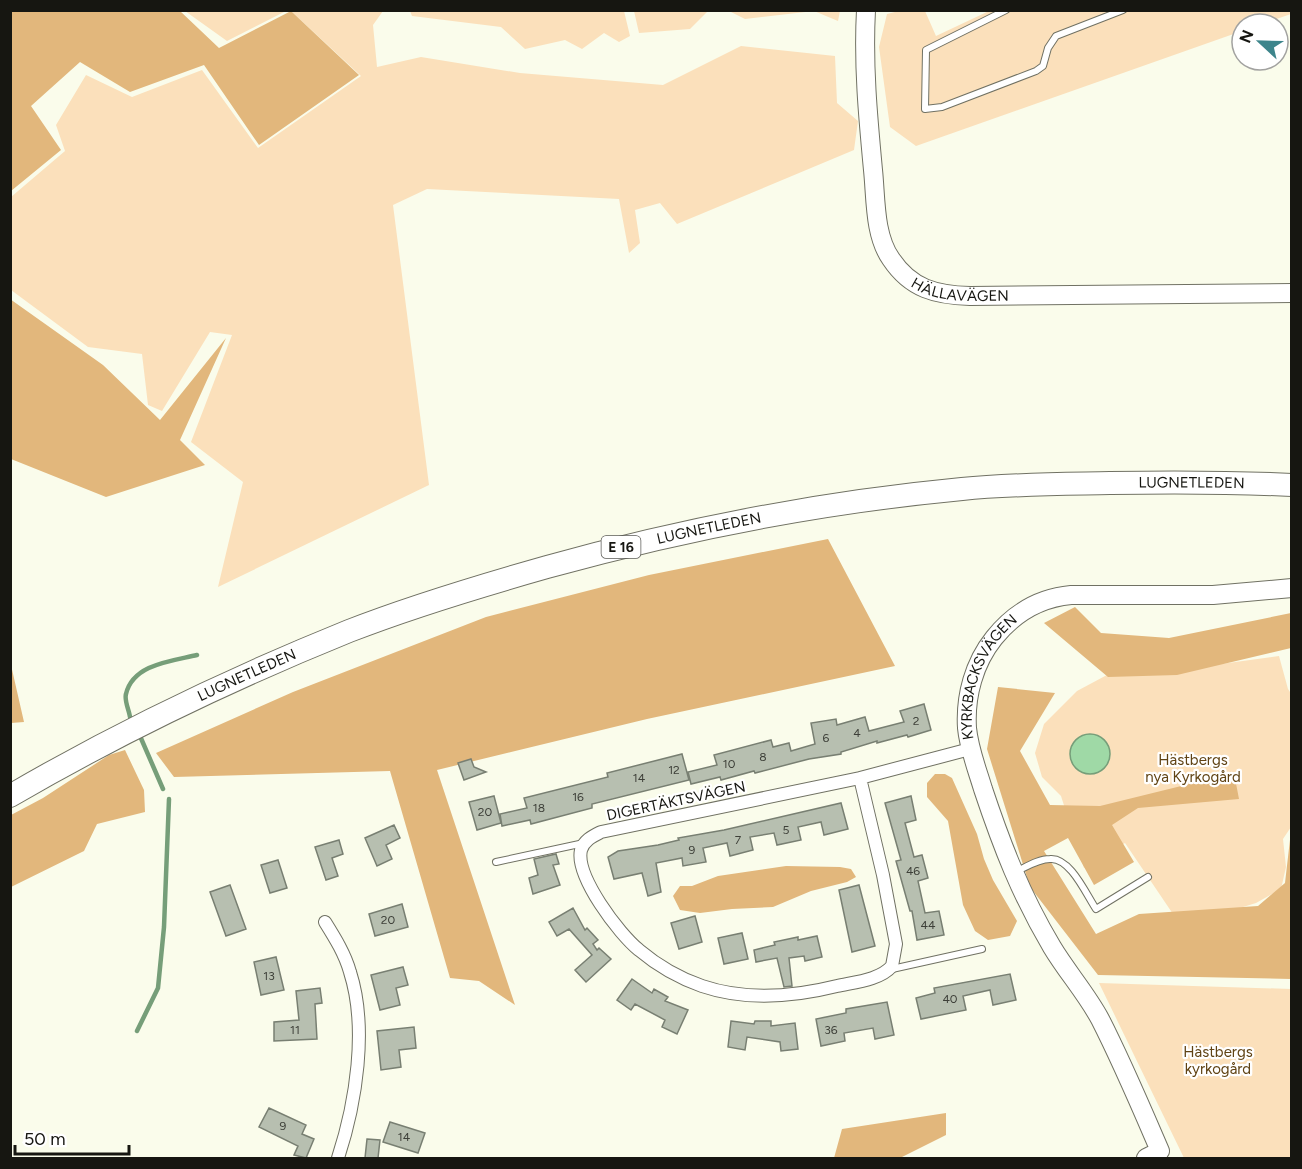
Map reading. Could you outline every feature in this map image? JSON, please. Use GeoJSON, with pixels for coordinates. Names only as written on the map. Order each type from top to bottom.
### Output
{"type":"FeatureCollection","features":[{"type":"Feature","properties":{"kind":"highway","name":"LUGNETLEDEN"},"geometry":{"type":"LineString","coordinates":[[10,796],[76,758],[226,684],[351,630],[478,586],[630,544],[803,511],[963,489],[1051,484],[1287,484]]}},
{"type":"Feature","properties":{"kind":"street","name":"HÄLLAVÄGEN"},"geometry":{"type":"LineString","coordinates":[[866,10],[866,98],[881,236],[891,260],[919,286],[933,292],[970,296],[1292,293]]}},
{"type":"Feature","properties":{"kind":"street","name":"KYRKBACKSVÄGEN"},"geometry":{"type":"LineString","coordinates":[[1156,1156],[1139,1101],[1101,1020],[1087,995],[1053,948],[1002,847],[970,749],[967,728],[968,699],[979,662],[1001,630],[1026,609],[1048,598],[1071,595],[1213,595],[1292,588]]}},
{"type":"Feature","properties":{"kind":"street","name":"DIGERTÄKTSVÄGEN"},"geometry":{"type":"LineString","coordinates":[[585,843],[589,838],[601,832],[631,824],[860,778],[970,749]]}},
{"type":"Feature","properties":{"kind":"street"},"geometry":{"type":"LineString","coordinates":[[585,843],[581,850],[581,860],[585,875],[610,919],[637,949],[657,964],[686,980],[729,993],[786,996],[831,988],[881,975],[894,963],[897,944],[860,778]]}},
{"type":"Feature","properties":{"kind":"street"},"geometry":{"type":"LineString","coordinates":[[325,922],[338,941],[350,972],[357,1009],[356,1075],[352,1109],[338,1158]]}},
{"type":"Feature","properties":{"kind":"lane"},"geometry":{"type":"LineString","coordinates":[[1006,10],[926,50],[926,109],[942,107],[1036,71],[1043,66],[1048,48],[1056,36],[1123,10]]}},
{"type":"Feature","properties":{"kind":"lane"},"geometry":{"type":"LineString","coordinates":[[496,862],[585,843]]}},
{"type":"Feature","properties":{"kind":"lane"},"geometry":{"type":"LineString","coordinates":[[1013,872],[1043,860],[1053,858],[1060,860],[1068,865],[1096,909],[1148,877]]}},
{"type":"Feature","properties":{"kind":"lane"},"geometry":{"type":"LineString","coordinates":[[888,970],[982,949]]}},
{"type":"Feature","properties":{"kind":"green space"},"geometry":{"type":"Polygon","coordinates":[[[634,10],[708,11],[690,29],[639,33],[634,10]]]}},
{"type":"Feature","properties":{"kind":"green space"},"geometry":{"type":"Polygon","coordinates":[[[185,11],[286,11],[227,41],[185,11]]]}},
{"type":"Feature","properties":{"kind":"green space"},"geometry":{"type":"Polygon","coordinates":[[[291,11],[383,11],[373,25],[377,67],[421,57],[520,73],[663,85],[741,46],[835,56],[837,103],[858,121],[854,150],[677,224],[660,203],[635,210],[640,243],[629,253],[619,199],[427,189],[393,205],[429,485],[218,587],[243,482],[191,442],[232,335],[210,332],[162,411],[148,405],[142,354],[88,347],[11,290],[11,197],[65,151],[56,125],[86,75],[132,97],[202,70],[258,148],[361,76],[291,11]]]}},
{"type":"Feature","properties":{"kind":"green space"},"geometry":{"type":"Polygon","coordinates":[[[410,11],[624,11],[630,36],[619,42],[604,33],[582,49],[565,40],[525,49],[501,27],[412,16],[410,11]]]}},
{"type":"Feature","properties":{"kind":"green space"},"geometry":{"type":"Polygon","coordinates":[[[729,11],[814,11],[745,19],[729,11]]]}},
{"type":"Feature","properties":{"kind":"green space"},"geometry":{"type":"Polygon","coordinates":[[[814,11],[840,11],[838,21],[814,11]]]}},
{"type":"Feature","properties":{"kind":"green space"},"geometry":{"type":"Polygon","coordinates":[[[899,11],[925,11],[936,36],[989,11],[1291,11],[1290,14],[1290,12],[1230,12],[1230,35],[916,146],[890,127],[879,47],[887,14],[899,11]]]}},
{"type":"Feature","properties":{"kind":"green space","name":"Hästbergs nya Kyrkogård"},"geometry":{"type":"Polygon","coordinates":[[[1279,656],[1288,689],[1292,695],[1291,827],[1283,839],[1286,867],[1281,889],[1256,903],[1217,915],[1175,917],[1125,843],[1084,868],[1061,796],[1042,777],[1035,753],[1044,724],[1077,691],[1120,668],[1177,670],[1279,656]]]}},
{"type":"Feature","properties":{"kind":"green space","name":"Hästbergs kyrkogård"},"geometry":{"type":"Polygon","coordinates":[[[1099,983],[1291,989],[1291,1158],[1184,1158],[1099,983]]]}},
{"type":"Feature","properties":{"kind":"shaded area"},"geometry":{"type":"Polygon","coordinates":[[[11,10],[180,11],[219,48],[291,11],[359,75],[259,145],[204,65],[130,92],[80,62],[31,106],[61,150],[11,191],[11,10]]]}},
{"type":"Feature","properties":{"kind":"shaded area"},"geometry":{"type":"Polygon","coordinates":[[[10,299],[103,365],[160,420],[226,338],[180,440],[205,465],[106,497],[11,459],[10,299]]]}},
{"type":"Feature","properties":{"kind":"shaded area"},"geometry":{"type":"Polygon","coordinates":[[[828,539],[895,666],[647,719],[437,770],[515,1005],[479,981],[450,978],[390,771],[174,777],[156,753],[293,692],[486,617],[649,575],[828,539]]]}},
{"type":"Feature","properties":{"kind":"shaded area"},"geometry":{"type":"Polygon","coordinates":[[[1075,607],[1101,633],[1169,638],[1291,613],[1291,648],[1177,675],[1108,677],[1044,623],[1075,607]]]}},
{"type":"Feature","properties":{"kind":"shaded area"},"geometry":{"type":"Polygon","coordinates":[[[11,665],[24,722],[11,723],[11,665]]]}},
{"type":"Feature","properties":{"kind":"shaded area"},"geometry":{"type":"Polygon","coordinates":[[[998,687],[1055,693],[1020,751],[1050,805],[1100,806],[1234,773],[1239,799],[1138,808],[1112,825],[1134,862],[1094,885],[1068,838],[1044,851],[1096,934],[1139,914],[1258,906],[1285,883],[1291,831],[1291,979],[1098,975],[1030,887],[987,749],[998,687]]]}},
{"type":"Feature","properties":{"kind":"shaded area"},"geometry":{"type":"Polygon","coordinates":[[[1090,734],[1098,735],[1104,740],[1109,746],[1109,762],[1104,768],[1098,773],[1090,774],[1082,773],[1076,768],[1071,762],[1070,754],[1071,746],[1076,740],[1082,735],[1090,734]]]}},
{"type":"Feature","properties":{"kind":"shaded area"},"geometry":{"type":"Polygon","coordinates":[[[125,750],[144,790],[145,812],[97,824],[84,851],[11,887],[11,815],[43,798],[109,755],[125,750]]]}},
{"type":"Feature","properties":{"kind":"shaded area"},"geometry":{"type":"Polygon","coordinates":[[[935,774],[945,774],[952,778],[977,834],[993,880],[1017,921],[1010,936],[988,940],[975,931],[963,905],[948,821],[927,797],[927,783],[935,774]]]}},
{"type":"Feature","properties":{"kind":"shaded area"},"geometry":{"type":"Polygon","coordinates":[[[786,866],[840,867],[851,869],[856,877],[847,882],[811,891],[773,907],[700,913],[680,910],[673,896],[680,886],[692,886],[718,876],[786,866]]]}},
{"type":"Feature","properties":{"kind":"shaded area"},"geometry":{"type":"Polygon","coordinates":[[[946,1113],[946,1135],[900,1158],[834,1158],[842,1129],[946,1113]]]}},
{"type":"Feature","properties":{"kind":"building"},"geometry":{"type":"Polygon","coordinates":[[[924,704],[931,730],[908,737],[907,735],[877,743],[877,741],[841,752],[841,754],[809,759],[721,780],[720,777],[691,784],[688,772],[717,765],[714,755],[771,740],[773,747],[789,743],[791,751],[815,744],[811,723],[836,719],[837,725],[865,717],[869,731],[904,722],[900,711],[924,704]]]}},
{"type":"Feature","properties":{"kind":"building"},"geometry":{"type":"Polygon","coordinates":[[[682,754],[689,780],[592,804],[592,808],[531,824],[530,820],[502,826],[500,814],[527,808],[524,798],[608,777],[607,773],[682,754]]]}},
{"type":"Feature","properties":{"kind":"building"},"geometry":{"type":"Polygon","coordinates":[[[471,759],[474,767],[486,772],[464,780],[458,763],[471,759]]]}},
{"type":"Feature","properties":{"kind":"building"},"geometry":{"type":"Polygon","coordinates":[[[494,796],[501,823],[477,830],[469,802],[494,796]]]}},
{"type":"Feature","properties":{"kind":"building"},"geometry":{"type":"Polygon","coordinates":[[[911,796],[916,820],[905,823],[914,857],[922,855],[928,878],[918,881],[925,913],[939,911],[944,935],[917,940],[912,911],[910,911],[896,861],[901,860],[885,803],[911,796]]]}},
{"type":"Feature","properties":{"kind":"building"},"geometry":{"type":"Polygon","coordinates":[[[841,803],[848,829],[824,835],[821,822],[798,827],[801,840],[777,845],[774,833],[750,837],[753,850],[730,856],[727,843],[703,848],[706,862],[683,866],[682,858],[656,863],[661,892],[648,896],[642,873],[614,879],[608,857],[618,851],[658,845],[679,840],[678,838],[724,830],[841,803]]]}},
{"type":"Feature","properties":{"kind":"building"},"geometry":{"type":"Polygon","coordinates":[[[394,825],[400,838],[386,845],[392,859],[377,866],[365,838],[394,825]]]}},
{"type":"Feature","properties":{"kind":"building"},"geometry":{"type":"Polygon","coordinates":[[[339,840],[343,854],[332,858],[338,876],[326,880],[315,847],[339,840]]]}},
{"type":"Feature","properties":{"kind":"building"},"geometry":{"type":"Polygon","coordinates":[[[556,854],[559,864],[553,865],[560,885],[533,894],[529,878],[538,875],[534,859],[556,854]]]}},
{"type":"Feature","properties":{"kind":"building"},"geometry":{"type":"Polygon","coordinates":[[[278,860],[287,888],[270,893],[261,865],[278,860]]]}},
{"type":"Feature","properties":{"kind":"building"},"geometry":{"type":"Polygon","coordinates":[[[230,885],[246,929],[226,936],[210,892],[230,885]]]}},
{"type":"Feature","properties":{"kind":"building"},"geometry":{"type":"Polygon","coordinates":[[[859,885],[875,946],[852,952],[839,890],[859,885]]]}},
{"type":"Feature","properties":{"kind":"building"},"geometry":{"type":"Polygon","coordinates":[[[402,904],[408,927],[375,936],[369,914],[402,904]]]}},
{"type":"Feature","properties":{"kind":"building"},"geometry":{"type":"Polygon","coordinates":[[[573,908],[585,930],[587,928],[598,940],[593,944],[597,950],[599,948],[611,959],[586,982],[575,970],[592,955],[569,929],[557,936],[549,922],[573,908]]]}},
{"type":"Feature","properties":{"kind":"building"},"geometry":{"type":"Polygon","coordinates":[[[695,916],[702,942],[679,949],[671,923],[695,916]]]}},
{"type":"Feature","properties":{"kind":"building"},"geometry":{"type":"Polygon","coordinates":[[[742,933],[748,959],[724,964],[718,938],[742,933]]]}},
{"type":"Feature","properties":{"kind":"building"},"geometry":{"type":"Polygon","coordinates":[[[817,936],[822,957],[805,961],[804,956],[789,958],[792,986],[784,987],[777,958],[756,962],[754,950],[775,945],[774,942],[817,936]]]}},
{"type":"Feature","properties":{"kind":"building"},"geometry":{"type":"Polygon","coordinates":[[[276,957],[284,990],[261,995],[254,962],[276,957]]]}},
{"type":"Feature","properties":{"kind":"building"},"geometry":{"type":"Polygon","coordinates":[[[403,967],[408,985],[396,988],[400,1005],[380,1010],[371,975],[403,967]]]}},
{"type":"Feature","properties":{"kind":"building"},"geometry":{"type":"Polygon","coordinates":[[[1010,974],[1016,1000],[993,1005],[990,990],[963,996],[966,1010],[921,1019],[916,998],[935,993],[934,988],[1010,974]]]}},
{"type":"Feature","properties":{"kind":"building"},"geometry":{"type":"Polygon","coordinates":[[[632,979],[652,993],[654,989],[668,997],[665,1001],[688,1010],[677,1034],[662,1027],[665,1020],[635,1004],[631,1010],[617,1000],[632,979]]]}},
{"type":"Feature","properties":{"kind":"building"},"geometry":{"type":"Polygon","coordinates":[[[320,988],[322,1003],[315,1004],[317,1039],[274,1041],[274,1022],[299,1020],[296,991],[320,988]]]}},
{"type":"Feature","properties":{"kind":"building"},"geometry":{"type":"Polygon","coordinates":[[[887,1002],[894,1035],[875,1039],[873,1028],[844,1033],[845,1041],[821,1046],[816,1019],[846,1013],[846,1009],[887,1002]]]}},
{"type":"Feature","properties":{"kind":"building"},"geometry":{"type":"Polygon","coordinates":[[[731,1021],[754,1024],[755,1021],[771,1021],[771,1026],[795,1023],[798,1049],[781,1051],[780,1042],[747,1037],[745,1050],[728,1047],[731,1021]]]}},
{"type":"Feature","properties":{"kind":"building"},"geometry":{"type":"Polygon","coordinates":[[[414,1027],[416,1048],[399,1050],[401,1067],[381,1070],[377,1031],[414,1027]]]}},
{"type":"Feature","properties":{"kind":"building"},"geometry":{"type":"Polygon","coordinates":[[[269,1108],[306,1125],[302,1134],[314,1139],[306,1158],[294,1155],[298,1146],[259,1127],[269,1108]]]}},
{"type":"Feature","properties":{"kind":"building"},"geometry":{"type":"Polygon","coordinates":[[[390,1122],[425,1133],[418,1153],[383,1142],[390,1122]]]}},
{"type":"Feature","properties":{"kind":"building"},"geometry":{"type":"Polygon","coordinates":[[[367,1139],[380,1140],[378,1158],[365,1158],[367,1139]]]}},
{"type":"Feature","properties":{"kind":"waterway"},"geometry":{"type":"LineString","coordinates":[[130,717],[126,696],[130,684],[137,676],[165,662],[197,655]]}},
{"type":"Feature","properties":{"kind":"waterway"},"geometry":{"type":"LineString","coordinates":[[140,736],[163,789]]}},
{"type":"Feature","properties":{"kind":"waterway"},"geometry":{"type":"LineString","coordinates":[[137,1031],[158,988],[164,927],[169,799]]}}]}
